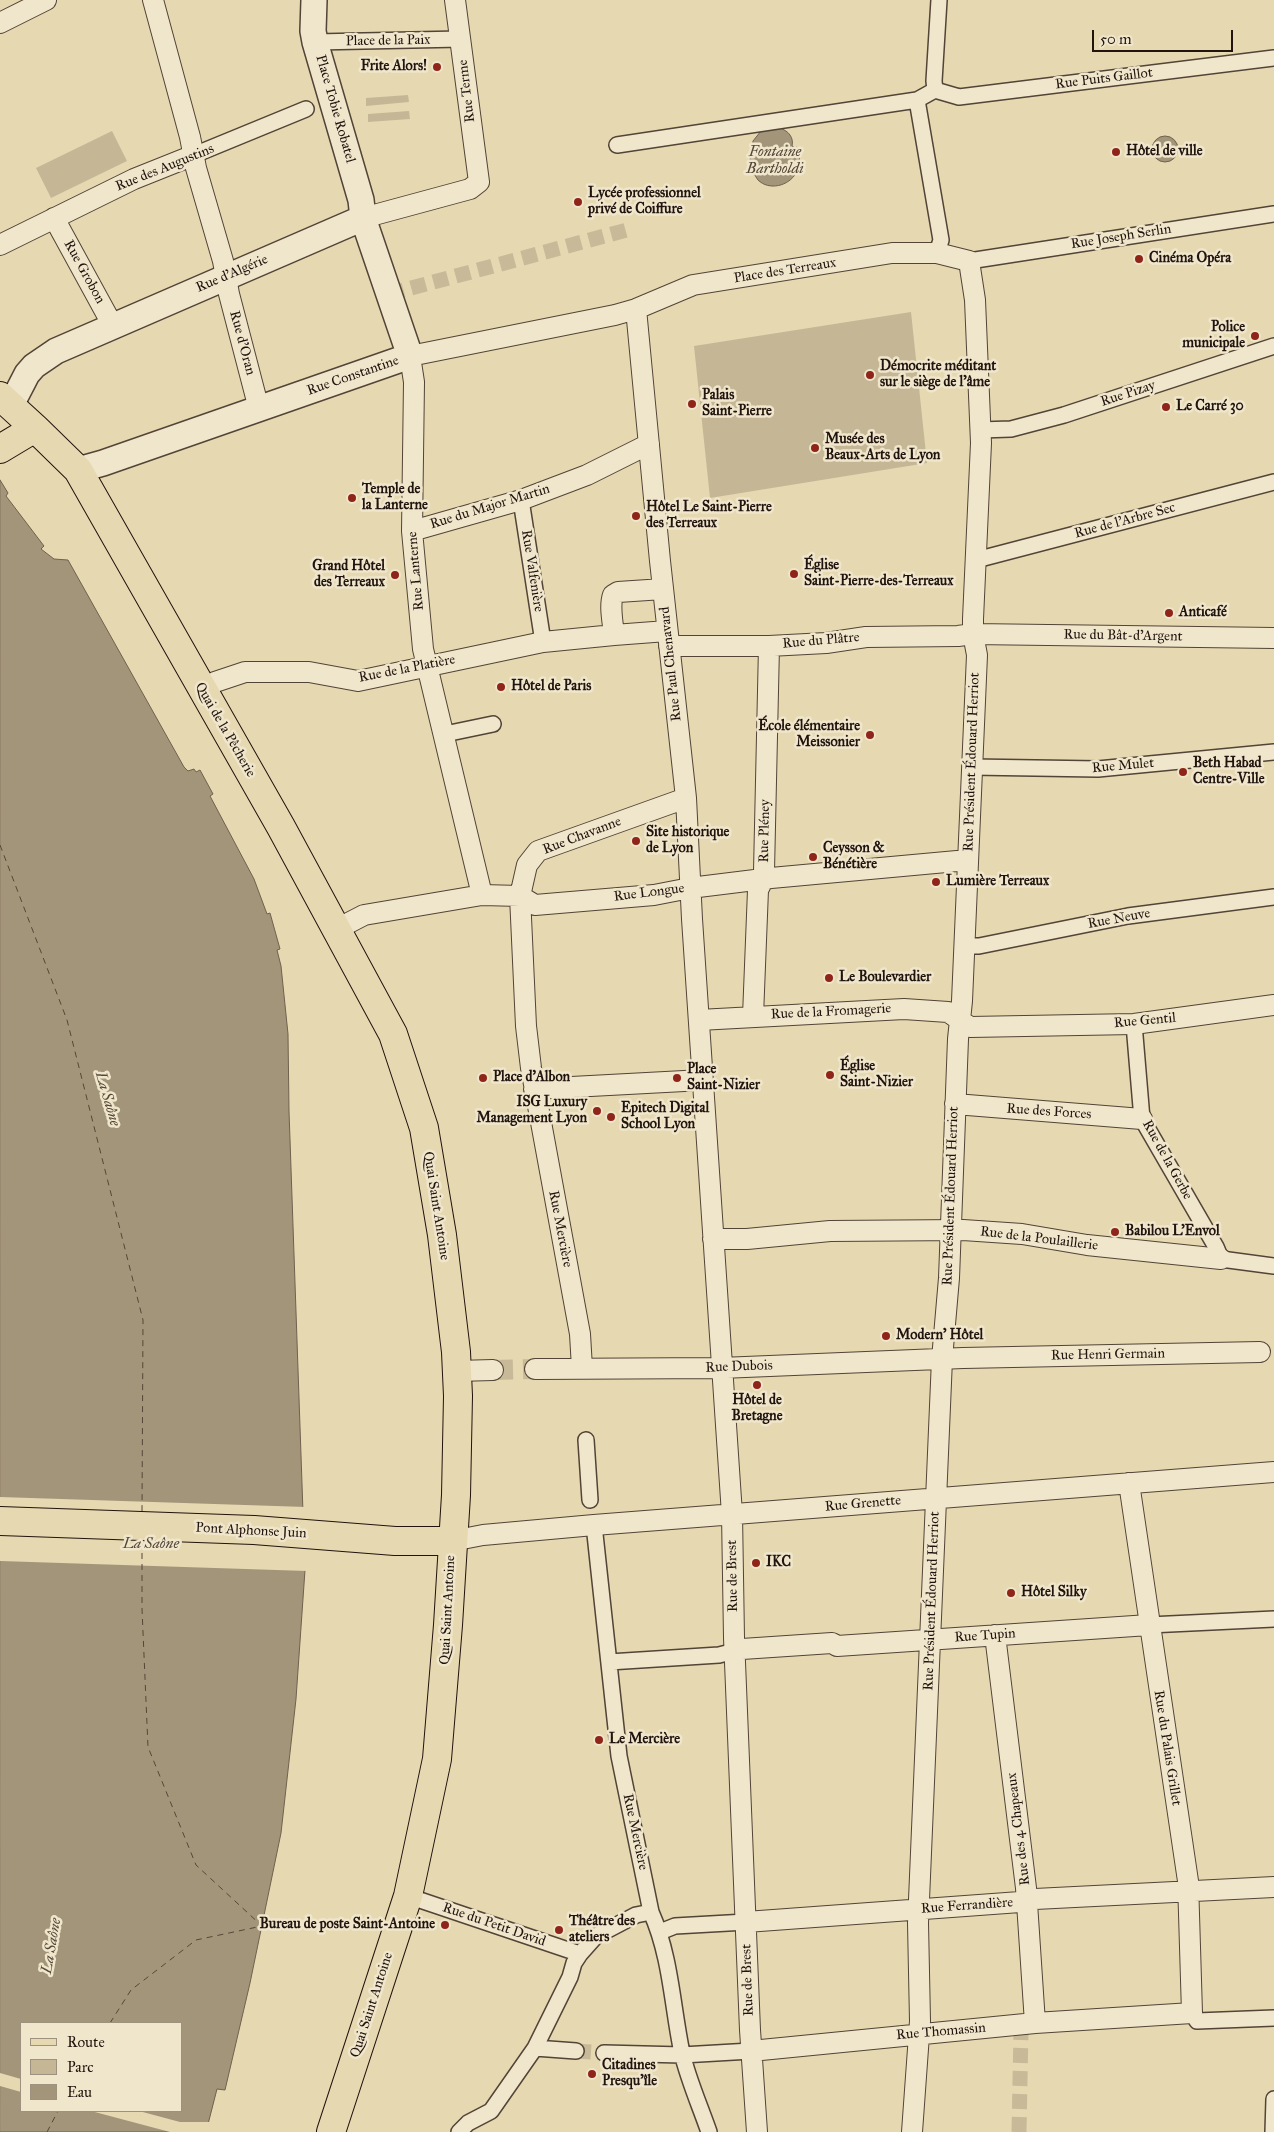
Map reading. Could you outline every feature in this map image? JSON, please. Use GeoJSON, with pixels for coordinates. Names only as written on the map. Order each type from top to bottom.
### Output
{"type":"FeatureCollection","features":[{"type":"Feature","properties":{"kind":"main road","name":"Quai de la Pêcherie"},"geometry":{"type":"LineString","coordinates":[[5,401],[36,428],[78,470],[337,929],[391,1030],[407,1077]]}},
{"type":"Feature","properties":{"kind":"main road"},"geometry":{"type":"LineString","coordinates":[[3,448],[36,428]]}},
{"type":"Feature","properties":{"kind":"main road","name":"Quai Saint Antoine"},"geometry":{"type":"LineString","coordinates":[[331,2132],[408,1896],[437,1759],[448,1625],[457,1470],[457,1371],[442,1235],[430,1162],[424,1128],[407,1077]]}},
{"type":"Feature","properties":{"kind":"main road","name":"Pont Alphonse Juin"},"geometry":{"type":"LineString","coordinates":[[0,1521],[254,1530],[382,1541]]}},
{"type":"Feature","properties":{"kind":"main road","name":"Pont Alphonse Juin"},"geometry":{"type":"LineString","coordinates":[[0,1538],[255,1545],[452,1541]]}},
{"type":"Feature","properties":{"kind":"street"},"geometry":{"type":"LineString","coordinates":[[0,23],[46,0]]}},
{"type":"Feature","properties":{"kind":"street","name":"Rue d'Oran"},"geometry":{"type":"LineString","coordinates":[[153,0],[259,409]]}},
{"type":"Feature","properties":{"kind":"street","name":"Place Tobie Robatel"},"geometry":{"type":"LineString","coordinates":[[314,0],[313,31],[315,42],[361,200],[363,218]]}},
{"type":"Feature","properties":{"kind":"street","name":"Rue Terme"},"geometry":{"type":"LineString","coordinates":[[454,0],[461,39],[479,182]]}},
{"type":"Feature","properties":{"kind":"street"},"geometry":{"type":"LineString","coordinates":[[617,145],[917,100],[935,90],[939,0]]}},
{"type":"Feature","properties":{"kind":"street","name":"Place de la Paix"},"geometry":{"type":"LineString","coordinates":[[315,42],[461,39]]}},
{"type":"Feature","properties":{"kind":"street","name":"Rue Puits Gaillot"},"geometry":{"type":"LineString","coordinates":[[935,90],[959,97],[1274,58]]}},
{"type":"Feature","properties":{"kind":"street"},"geometry":{"type":"LineString","coordinates":[[917,100],[941,240],[937,253]]}},
{"type":"Feature","properties":{"kind":"street","name":"Rue des Augustins"},"geometry":{"type":"LineString","coordinates":[[0,245],[134,179],[306,109]]}},
{"type":"Feature","properties":{"kind":"street","name":"Rue d'Algérie"},"geometry":{"type":"LineString","coordinates":[[5,401],[34,366],[56,351],[363,218],[470,189],[479,182]]}},
{"type":"Feature","properties":{"kind":"street","name":"Rue Joseph Serlin"},"geometry":{"type":"LineString","coordinates":[[969,261],[1274,214]]}},
{"type":"Feature","properties":{"kind":"street","name":"Rue Grobon"},"geometry":{"type":"LineString","coordinates":[[54,218],[113,326]]}},
{"type":"Feature","properties":{"kind":"street","name":"Rue Lanterne"},"geometry":{"type":"LineString","coordinates":[[363,218],[410,356],[414,382],[412,531],[423,649],[482,894]]}},
{"type":"Feature","properties":{"kind":"street","name":"Place des Terreaux"},"geometry":{"type":"LineString","coordinates":[[636,308],[694,285],[892,253],[937,253],[969,261]]}},
{"type":"Feature","properties":{"kind":"street","name":"Rue Président Édouard Herriot"},"geometry":{"type":"LineString","coordinates":[[912,2132],[919,2034],[919,1910],[942,1359],[965,946],[977,655],[973,634],[980,430],[975,300],[969,261]]}},
{"type":"Feature","properties":{"kind":"street","name":"Rue Constantine"},"geometry":{"type":"LineString","coordinates":[[78,470],[410,356],[615,315],[636,308]]}},
{"type":"Feature","properties":{"kind":"street","name":"Rue Paul Chenavard"},"geometry":{"type":"LineString","coordinates":[[636,308],[663,589],[686,798],[699,1020]]}},
{"type":"Feature","properties":{"kind":"street","name":"Rue Pizay"},"geometry":{"type":"LineString","coordinates":[[980,430],[1011,429],[1064,415],[1274,346]]}},
{"type":"Feature","properties":{"kind":"street","name":"Rue du Major Martin"},"geometry":{"type":"LineString","coordinates":[[412,531],[522,500],[586,475],[649,444]]}},
{"type":"Feature","properties":{"kind":"street","name":"Rue de l'Arbre Sec"},"geometry":{"type":"LineString","coordinates":[[976,560],[1274,482]]}},
{"type":"Feature","properties":{"kind":"street","name":"Rue Valfenière"},"geometry":{"type":"LineString","coordinates":[[522,500],[543,642]]}},
{"type":"Feature","properties":{"kind":"street"},"geometry":{"type":"LineString","coordinates":[[614,635],[613,595],[618,592],[663,589]]}},
{"type":"Feature","properties":{"kind":"street","name":"Rue du Bât-d'Argent"},"geometry":{"type":"LineString","coordinates":[[973,634],[1274,638]]}},
{"type":"Feature","properties":{"kind":"street","name":"Rue du Plâtre"},"geometry":{"type":"LineString","coordinates":[[614,635],[769,646],[866,637],[958,636],[973,634]]}},
{"type":"Feature","properties":{"kind":"street","name":"Rue de la Platière"},"geometry":{"type":"LineString","coordinates":[[202,689],[215,682],[245,672],[309,672],[358,681],[543,642],[614,635]]}},
{"type":"Feature","properties":{"kind":"street","name":"Rue Pléney"},"geometry":{"type":"LineString","coordinates":[[753,1016],[758,890],[763,880],[769,646]]}},
{"type":"Feature","properties":{"kind":"street"},"geometry":{"type":"LineString","coordinates":[[444,734],[493,724]]}},
{"type":"Feature","properties":{"kind":"street","name":"Rue Mulet"},"geometry":{"type":"LineString","coordinates":[[972,767],[1098,769],[1274,752]]}},
{"type":"Feature","properties":{"kind":"street","name":"Rue Chavanne"},"geometry":{"type":"LineString","coordinates":[[534,1089],[526,1032],[520,896],[528,865],[538,851],[686,798]]}},
{"type":"Feature","properties":{"kind":"street","name":"Rue Longue"},"geometry":{"type":"LineString","coordinates":[[337,929],[364,915],[482,894],[520,896],[535,905],[968,860]]}},
{"type":"Feature","properties":{"kind":"street","name":"Rue Neuve"},"geometry":{"type":"LineString","coordinates":[[965,946],[979,946],[1128,916],[1274,897]]}},
{"type":"Feature","properties":{"kind":"street","name":"Rue Gentil"},"geometry":{"type":"LineString","coordinates":[[1016,1026],[1134,1024],[1274,1005]]}},
{"type":"Feature","properties":{"kind":"street","name":"Rue de la Fromagerie"},"geometry":{"type":"LineString","coordinates":[[699,1020],[904,1009],[948,1012],[970,1027],[1016,1026]]}},
{"type":"Feature","properties":{"kind":"street","name":"Rue de Brest"},"geometry":{"type":"LineString","coordinates":[[699,1020],[732,1514],[735,1651],[751,2051],[757,2132]]}},
{"type":"Feature","properties":{"kind":"street","name":"Rue de la Gerbe"},"geometry":{"type":"LineString","coordinates":[[1134,1024],[1142,1119],[1216,1247],[1220,1259]]}},
{"type":"Feature","properties":{"kind":"street"},"geometry":{"type":"LineString","coordinates":[[534,1089],[703,1080]]}},
{"type":"Feature","properties":{"kind":"street","name":"Rue Mercière"},"geometry":{"type":"LineString","coordinates":[[534,1089],[580,1334],[582,1368]]}},
{"type":"Feature","properties":{"kind":"street","name":"Rue des Forces"},"geometry":{"type":"LineString","coordinates":[[955,1104],[1142,1119]]}},
{"type":"Feature","properties":{"kind":"street","name":"Rue de la Poulaillerie"},"geometry":{"type":"LineString","coordinates":[[713,1239],[747,1239],[830,1231],[950,1230],[1022,1234],[1087,1245],[1274,1266]]}},
{"type":"Feature","properties":{"kind":"street","name":"Rue Henri Germain"},"geometry":{"type":"LineString","coordinates":[[942,1359],[1267,1351]]}},
{"type":"Feature","properties":{"kind":"street","name":"Rue Dubois"},"geometry":{"type":"LineString","coordinates":[[535,1369],[721,1368],[942,1359]]}},
{"type":"Feature","properties":{"kind":"street"},"geometry":{"type":"LineString","coordinates":[[457,1371],[493,1370]]}},
{"type":"Feature","properties":{"kind":"street"},"geometry":{"type":"LineString","coordinates":[[586,1440],[590,1500]]}},
{"type":"Feature","properties":{"kind":"street","name":"Rue Grenette"},"geometry":{"type":"LineString","coordinates":[[452,1541],[483,1535],[595,1534],[732,1514],[1274,1472]]}},
{"type":"Feature","properties":{"kind":"street","name":"Rue du Palais Grillet"},"geometry":{"type":"LineString","coordinates":[[1129,1483],[1188,1891],[1192,2013]]}},
{"type":"Feature","properties":{"kind":"street","name":"Rue Mercière"},"geometry":{"type":"LineString","coordinates":[[595,1534],[619,1756],[651,1912],[660,1932],[667,1956],[682,2055],[709,2132]]}},
{"type":"Feature","properties":{"kind":"street","name":"Rue Tupin"},"geometry":{"type":"LineString","coordinates":[[609,1662],[709,1655],[742,1649],[832,1644],[837,1646],[1149,1625],[1274,1619]]}},
{"type":"Feature","properties":{"kind":"street","name":"Rue des 4 Chapeaux"},"geometry":{"type":"LineString","coordinates":[[995,1635],[1027,1901],[1026,2026]]}},
{"type":"Feature","properties":{"kind":"street","name":"Rue Ferrandière"},"geometry":{"type":"LineString","coordinates":[[660,1932],[675,1926],[1027,1901],[1274,1887]]}},
{"type":"Feature","properties":{"kind":"street","name":"Rue du Petit David"},"geometry":{"type":"LineString","coordinates":[[408,1896],[580,1954]]}},
{"type":"Feature","properties":{"kind":"street"},"geometry":{"type":"LineString","coordinates":[[459,2132],[468,2123],[491,2111],[535,2048],[570,1977],[574,1963],[580,1954],[596,1936],[636,1915],[651,1912]]}},
{"type":"Feature","properties":{"kind":"street","name":"Rue Thomassin"},"geometry":{"type":"LineString","coordinates":[[604,2053],[682,2055],[751,2051],[919,2034],[1192,2013],[1197,2021],[1274,2018]]}},
{"type":"Feature","properties":{"kind":"street"},"geometry":{"type":"LineString","coordinates":[[535,2048],[576,2052]]}},
{"type":"Feature","properties":{"kind":"street"},"geometry":{"type":"LineString","coordinates":[[1273,2132],[1274,2099]]}},
{"type":"Feature","properties":{"kind":"green space"},"geometry":{"type":"Polygon","coordinates":[[[408,95],[409,102],[366,106],[366,98],[408,95]]]}},
{"type":"Feature","properties":{"kind":"green space"},"geometry":{"type":"Polygon","coordinates":[[[409,111],[410,119],[368,122],[368,114],[409,111]]]}},
{"type":"Feature","properties":{"kind":"green space"},"geometry":{"type":"Polygon","coordinates":[[[112,131],[127,161],[51,198],[36,168],[112,131]]]}},
{"type":"Feature","properties":{"kind":"green space"},"geometry":{"type":"Polygon","coordinates":[[[911,312],[927,463],[710,498],[694,346],[911,312]]]}},
{"type":"Feature","properties":{"kind":"water","name":"Fontaine Bartholdi"},"geometry":{"type":"Polygon","coordinates":[[[780,128],[790,135],[792,146],[797,147],[799,167],[789,181],[773,186],[758,180],[749,154],[754,153],[752,149],[753,141],[761,131],[780,128]]]}},
{"type":"Feature","properties":{"kind":"water"},"geometry":{"type":"Polygon","coordinates":[[[1165,136],[1174,140],[1178,149],[1174,158],[1165,162],[1156,158],[1152,149],[1156,140],[1165,136]]]}},
{"type":"Feature","properties":{"kind":"water","name":"La Saône"},"geometry":{"type":"Polygon","coordinates":[[[0,480],[8,493],[6,496],[44,546],[41,549],[54,559],[68,560],[184,767],[188,771],[194,769],[196,772],[200,770],[213,794],[210,796],[254,879],[267,914],[270,913],[280,949],[277,950],[281,966],[288,1034],[305,1570],[296,1699],[281,1833],[250,1983],[225,2090],[217,2089],[206,2132],[0,2132],[0,480]]]}},
{"type":"Feature","properties":{"kind":"pier"},"geometry":{"type":"Polygon","coordinates":[[[0,1497],[306,1507],[307,1571],[0,1561],[0,1497]]]}},
{"type":"Feature","properties":{"kind":"pier"},"geometry":{"type":"Polygon","coordinates":[[[0,2073],[20,2079],[20,2092],[0,2086],[0,2073]]]}},
{"type":"Feature","properties":{"kind":"pier"},"geometry":{"type":"Polygon","coordinates":[[[95,2112],[143,2112],[180,2122],[211,2122],[209,2132],[170,2132],[95,2112]]]}},
{"type":"Feature","properties":{"kind":"ferry route"},"geometry":{"type":"LineString","coordinates":[[0,845],[67,1020],[143,1320],[142,1512]]}},
{"type":"Feature","properties":{"kind":"ferry route"},"geometry":{"type":"LineString","coordinates":[[111,2022],[131,1990],[196,1940],[262,1926],[196,1865],[148,1747],[142,1609],[142,1539]]}},
{"type":"Feature","properties":{"kind":"ferry route"},"geometry":{"type":"LineString","coordinates":[[47,2132],[57,2112]]}},
{"type":"Feature","properties":{"kind":"tunnel"},"geometry":{"type":"LineString","coordinates":[[389,294],[627,230]]}},
{"type":"Feature","properties":{"kind":"tunnel"},"geometry":{"type":"LineString","coordinates":[[493,1370],[535,1369]]}},
{"type":"Feature","properties":{"kind":"tunnel"},"geometry":{"type":"LineString","coordinates":[[1019,2132],[1021,2031]]}},
{"type":"Feature","properties":{"kind":"tunnel"},"geometry":{"type":"LineString","coordinates":[[576,2051],[604,2053]]}},
{"type":"Feature","properties":{"kind":"place","name":"Frite Alors!"},"geometry":{"type":"Point","coordinates":[437,67]}},
{"type":"Feature","properties":{"kind":"place","name":"Hôtel de ville"},"geometry":{"type":"Point","coordinates":[1116,152]}},
{"type":"Feature","properties":{"kind":"place","name":"Lycée professionnel privé de Coiffure"},"geometry":{"type":"Point","coordinates":[578,202]}},
{"type":"Feature","properties":{"kind":"place","name":"Cinéma Opéra"},"geometry":{"type":"Point","coordinates":[1139,259]}},
{"type":"Feature","properties":{"kind":"place","name":"Police municipale"},"geometry":{"type":"Point","coordinates":[1255,336]}},
{"type":"Feature","properties":{"kind":"place","name":"Démocrite méditant sur le siège de l'âme"},"geometry":{"type":"Point","coordinates":[870,375]}},
{"type":"Feature","properties":{"kind":"place","name":"Palais Saint-Pierre"},"geometry":{"type":"Point","coordinates":[692,404]}},
{"type":"Feature","properties":{"kind":"place","name":"Le Carré 30"},"geometry":{"type":"Point","coordinates":[1166,407]}},
{"type":"Feature","properties":{"kind":"place","name":"Musée des Beaux-Arts de Lyon"},"geometry":{"type":"Point","coordinates":[815,448]}},
{"type":"Feature","properties":{"kind":"place","name":"Temple de la Lanterne"},"geometry":{"type":"Point","coordinates":[352,498]}},
{"type":"Feature","properties":{"kind":"place","name":"Hôtel Le Saint-Pierre des Terreaux"},"geometry":{"type":"Point","coordinates":[636,516]}},
{"type":"Feature","properties":{"kind":"place","name":"Église Saint-Pierre-des-Terreaux"},"geometry":{"type":"Point","coordinates":[794,574]}},
{"type":"Feature","properties":{"kind":"place","name":"Grand Hôtel des Terreaux"},"geometry":{"type":"Point","coordinates":[395,575]}},
{"type":"Feature","properties":{"kind":"place","name":"Anticafé"},"geometry":{"type":"Point","coordinates":[1169,613]}},
{"type":"Feature","properties":{"kind":"place","name":"Hôtel de Paris"},"geometry":{"type":"Point","coordinates":[501,687]}},
{"type":"Feature","properties":{"kind":"place","name":"École élémentaire Meissonier"},"geometry":{"type":"Point","coordinates":[870,735]}},
{"type":"Feature","properties":{"kind":"place","name":"Beth Habad Centre-Ville"},"geometry":{"type":"Point","coordinates":[1183,772]}},
{"type":"Feature","properties":{"kind":"place","name":"Site historique de Lyon"},"geometry":{"type":"Point","coordinates":[636,841]}},
{"type":"Feature","properties":{"kind":"place","name":"Ceysson & Bénétière"},"geometry":{"type":"Point","coordinates":[813,857]}},
{"type":"Feature","properties":{"kind":"place","name":"Lumière Terreaux"},"geometry":{"type":"Point","coordinates":[936,882]}},
{"type":"Feature","properties":{"kind":"place","name":"Le Boulevardier"},"geometry":{"type":"Point","coordinates":[829,978]}},
{"type":"Feature","properties":{"kind":"place","name":"Église Saint-Nizier"},"geometry":{"type":"Point","coordinates":[830,1075]}},
{"type":"Feature","properties":{"kind":"place","name":"Place d'Albon"},"geometry":{"type":"Point","coordinates":[483,1078]}},
{"type":"Feature","properties":{"kind":"place","name":"Place Saint-Nizier"},"geometry":{"type":"Point","coordinates":[677,1078]}},
{"type":"Feature","properties":{"kind":"place","name":"ISG Luxury Management Lyon"},"geometry":{"type":"Point","coordinates":[597,1111]}},
{"type":"Feature","properties":{"kind":"place","name":"Epitech Digital School Lyon"},"geometry":{"type":"Point","coordinates":[611,1117]}},
{"type":"Feature","properties":{"kind":"place","name":"Babilou L'Envol"},"geometry":{"type":"Point","coordinates":[1115,1232]}},
{"type":"Feature","properties":{"kind":"place","name":"Modern' Hôtel"},"geometry":{"type":"Point","coordinates":[886,1336]}},
{"type":"Feature","properties":{"kind":"place","name":"Hôtel de Bretagne"},"geometry":{"type":"Point","coordinates":[757,1385]}},
{"type":"Feature","properties":{"kind":"place","name":"IKC"},"geometry":{"type":"Point","coordinates":[756,1563]}},
{"type":"Feature","properties":{"kind":"place","name":"Hôtel Silky"},"geometry":{"type":"Point","coordinates":[1011,1593]}},
{"type":"Feature","properties":{"kind":"place","name":"Le Mercière"},"geometry":{"type":"Point","coordinates":[599,1740]}},
{"type":"Feature","properties":{"kind":"place","name":"Bureau de poste Saint-Antoine"},"geometry":{"type":"Point","coordinates":[445,1925]}},
{"type":"Feature","properties":{"kind":"place","name":"Théâtre des ateliers"},"geometry":{"type":"Point","coordinates":[559,1930]}},
{"type":"Feature","properties":{"kind":"place","name":"Citadines Presqu'île"},"geometry":{"type":"Point","coordinates":[592,2074]}}]}
